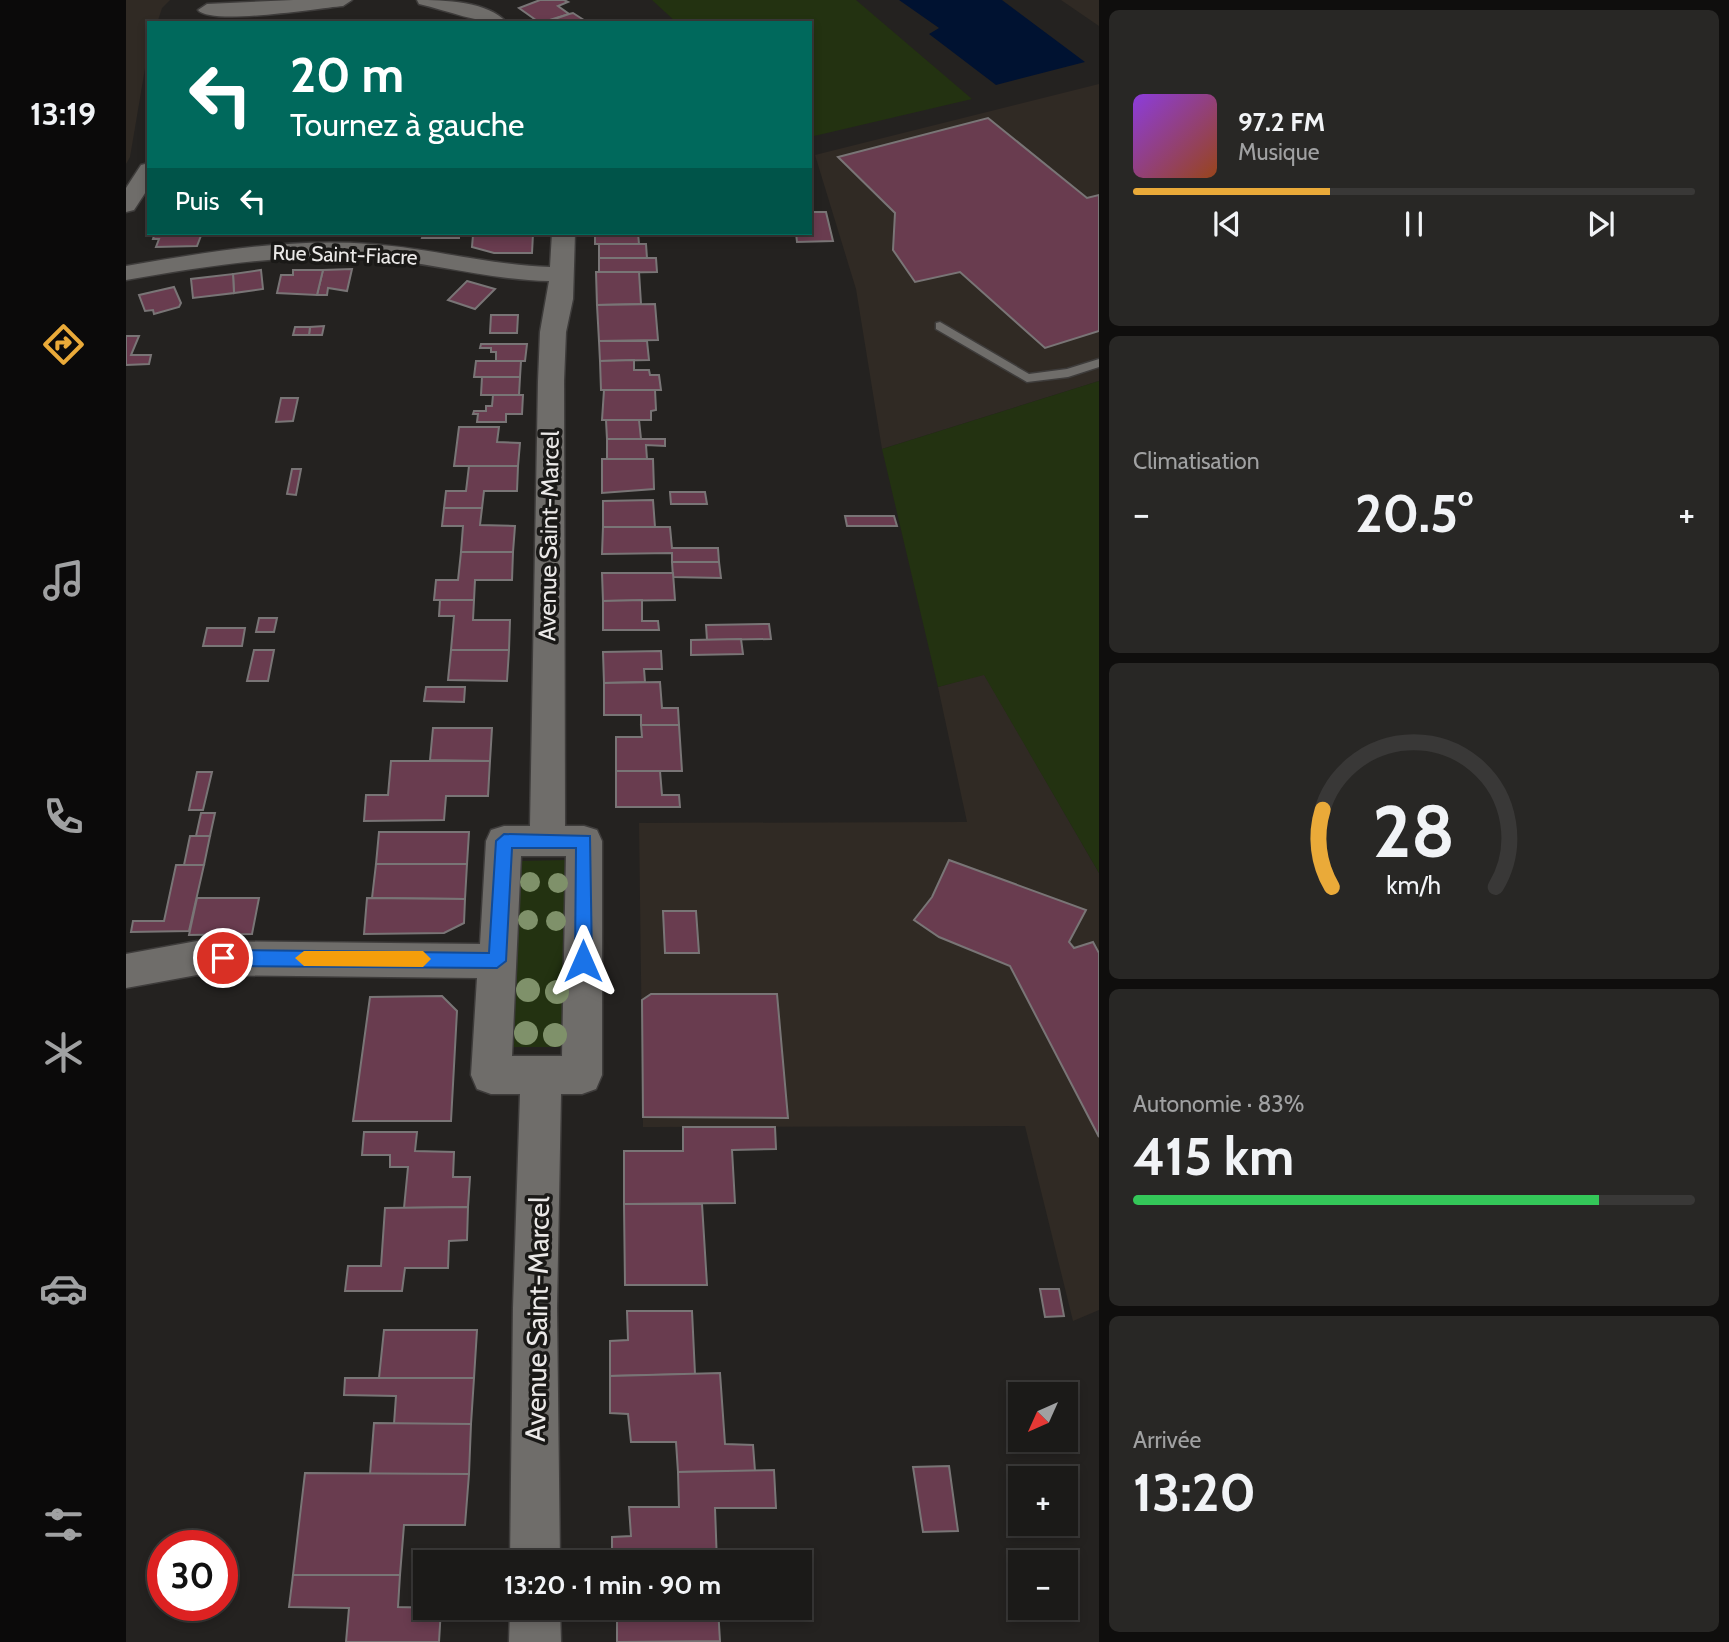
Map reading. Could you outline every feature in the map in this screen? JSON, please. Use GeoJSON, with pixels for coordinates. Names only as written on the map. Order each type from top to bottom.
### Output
{"type":"FeatureCollection","features":[{"type":"Feature","properties":{"kind":"street"},"geometry":{"type":"LineString","coordinates":[[201,9],[254,10],[343,0]]}},
{"type":"Feature","properties":{"kind":"street"},"geometry":{"type":"LineString","coordinates":[[426,0],[463,8],[493,21]]}},
{"type":"Feature","properties":{"kind":"street"},"geometry":{"type":"LineString","coordinates":[[126,205],[147,173]]}},
{"type":"Feature","properties":{"kind":"street","name":"Avenue Saint-Marcel"},"geometry":{"type":"LineString","coordinates":[[547,841],[551,381],[553,332],[562,299],[562,235]]}},
{"type":"Feature","properties":{"kind":"street","name":"Rue Saint-Fiacre"},"geometry":{"type":"LineString","coordinates":[[126,273],[250,254],[332,250],[404,254],[508,271],[563,274]]}},
{"type":"Feature","properties":{"kind":"street"},"geometry":{"type":"LineString","coordinates":[[504,841],[547,841],[584,841],[582,1075],[491,1075],[504,841]]}},
{"type":"Feature","properties":{"kind":"street"},"geometry":{"type":"LineString","coordinates":[[126,971],[197,958],[497,961]]}},
{"type":"Feature","properties":{"kind":"street","name":"Avenue Saint-Marcel"},"geometry":{"type":"LineString","coordinates":[[535,1550],[535,1308],[541,1075]]}},
{"type":"Feature","properties":{"kind":"street"},"geometry":{"type":"LineString","coordinates":[[535,1620],[535,1642]]}},
{"type":"Feature","properties":{"kind":"lane"},"geometry":{"type":"LineString","coordinates":[[940,326],[1027,378],[1068,373],[1099,363]]}},
{"type":"Feature","properties":{"kind":"shaded area"},"geometry":{"type":"Polygon","coordinates":[[[126,0],[170,0],[162,8],[158,21],[147,21],[147,57],[130,157],[126,164],[126,0]]]}},
{"type":"Feature","properties":{"kind":"shaded area"},"geometry":{"type":"Polygon","coordinates":[[[1061,0],[1099,0],[1099,26],[1061,0]]]}},
{"type":"Feature","properties":{"kind":"shaded area"},"geometry":{"type":"Polygon","coordinates":[[[1099,84],[1099,381],[882,449],[856,289],[815,155],[1099,84]]]}},
{"type":"Feature","properties":{"kind":"shaded area"},"geometry":{"type":"Polygon","coordinates":[[[984,674],[1099,873],[1099,1310],[1073,1321],[1025,1126],[643,1127],[639,823],[967,822],[938,687],[984,674]]]}},
{"type":"Feature","properties":{"kind":"green space"},"geometry":{"type":"Polygon","coordinates":[[[652,0],[856,0],[972,99],[812,137],[812,21],[675,21],[652,0]]]}},
{"type":"Feature","properties":{"kind":"green space"},"geometry":{"type":"Polygon","coordinates":[[[1099,381],[1099,873],[984,675],[938,687],[882,449],[1099,381]]]}},
{"type":"Feature","properties":{"kind":"green space"},"geometry":{"type":"Polygon","coordinates":[[[565,860],[564,1047],[511,1047],[520,861],[565,860]]]}},
{"type":"Feature","properties":{"kind":"water"},"geometry":{"type":"Polygon","coordinates":[[[899,0],[1002,0],[1085,62],[996,85],[929,34],[939,28],[899,0]]]}},
{"type":"Feature","properties":{"kind":"building"},"geometry":{"type":"Polygon","coordinates":[[[540,0],[564,0],[568,2],[558,6],[569,14],[537,21],[519,8],[540,0]]]}},
{"type":"Feature","properties":{"kind":"building"},"geometry":{"type":"Polygon","coordinates":[[[573,13],[585,21],[549,21],[573,13]]]}},
{"type":"Feature","properties":{"kind":"building"},"geometry":{"type":"Polygon","coordinates":[[[988,118],[1087,198],[1099,195],[1099,331],[1045,348],[960,272],[915,282],[893,250],[895,213],[838,157],[988,118]]]}},
{"type":"Feature","properties":{"kind":"building"},"geometry":{"type":"Polygon","coordinates":[[[812,212],[826,212],[833,241],[797,242],[796,235],[812,235],[812,212]]]}},
{"type":"Feature","properties":{"kind":"building"},"geometry":{"type":"Polygon","coordinates":[[[154,235],[201,235],[197,246],[156,247],[159,239],[153,239],[154,235]]]}},
{"type":"Feature","properties":{"kind":"building"},"geometry":{"type":"Polygon","coordinates":[[[423,235],[459,235],[459,238],[422,238],[423,235]]]}},
{"type":"Feature","properties":{"kind":"building"},"geometry":{"type":"Polygon","coordinates":[[[473,235],[533,235],[532,253],[494,253],[472,247],[473,235]]]}},
{"type":"Feature","properties":{"kind":"building"},"geometry":{"type":"Polygon","coordinates":[[[595,235],[638,235],[639,244],[595,244],[595,235]]]}},
{"type":"Feature","properties":{"kind":"building"},"geometry":{"type":"Polygon","coordinates":[[[599,244],[646,244],[647,258],[599,258],[599,244]]]}},
{"type":"Feature","properties":{"kind":"building"},"geometry":{"type":"Polygon","coordinates":[[[599,258],[656,258],[657,272],[599,273],[599,258]]]}},
{"type":"Feature","properties":{"kind":"building"},"geometry":{"type":"Polygon","coordinates":[[[352,269],[347,291],[328,288],[327,295],[317,295],[323,270],[352,269]]]}},
{"type":"Feature","properties":{"kind":"building"},"geometry":{"type":"Polygon","coordinates":[[[261,270],[263,289],[234,293],[233,274],[261,270]]]}},
{"type":"Feature","properties":{"kind":"building"},"geometry":{"type":"Polygon","coordinates":[[[293,270],[323,270],[317,295],[277,293],[281,275],[293,275],[293,270]]]}},
{"type":"Feature","properties":{"kind":"building"},"geometry":{"type":"Polygon","coordinates":[[[596,272],[639,272],[641,304],[597,305],[596,272]]]}},
{"type":"Feature","properties":{"kind":"building"},"geometry":{"type":"Polygon","coordinates":[[[233,274],[234,293],[193,298],[191,279],[233,274]]]}},
{"type":"Feature","properties":{"kind":"building"},"geometry":{"type":"Polygon","coordinates":[[[467,281],[495,289],[475,309],[448,300],[467,281]]]}},
{"type":"Feature","properties":{"kind":"building"},"geometry":{"type":"Polygon","coordinates":[[[174,287],[181,303],[179,307],[154,314],[153,310],[145,311],[139,295],[174,287]]]}},
{"type":"Feature","properties":{"kind":"building"},"geometry":{"type":"Polygon","coordinates":[[[655,304],[658,340],[599,341],[597,305],[655,304]]]}},
{"type":"Feature","properties":{"kind":"building"},"geometry":{"type":"Polygon","coordinates":[[[491,315],[518,315],[517,333],[490,333],[491,315]]]}},
{"type":"Feature","properties":{"kind":"building"},"geometry":{"type":"Polygon","coordinates":[[[324,326],[322,335],[309,335],[310,327],[324,326]]]}},
{"type":"Feature","properties":{"kind":"building"},"geometry":{"type":"Polygon","coordinates":[[[295,327],[310,327],[309,335],[293,335],[295,327]]]}},
{"type":"Feature","properties":{"kind":"building"},"geometry":{"type":"Polygon","coordinates":[[[126,336],[139,336],[131,355],[151,355],[149,364],[126,365],[126,336]]]}},
{"type":"Feature","properties":{"kind":"building"},"geometry":{"type":"Polygon","coordinates":[[[599,341],[647,341],[649,360],[600,361],[599,341]]]}},
{"type":"Feature","properties":{"kind":"building"},"geometry":{"type":"Polygon","coordinates":[[[481,344],[527,344],[525,361],[496,361],[496,352],[491,352],[491,348],[480,348],[481,344]]]}},
{"type":"Feature","properties":{"kind":"building"},"geometry":{"type":"Polygon","coordinates":[[[634,360],[634,370],[649,370],[650,375],[659,375],[661,390],[601,390],[600,361],[634,360]]]}},
{"type":"Feature","properties":{"kind":"building"},"geometry":{"type":"Polygon","coordinates":[[[476,361],[521,361],[520,377],[474,377],[476,361]]]}},
{"type":"Feature","properties":{"kind":"building"},"geometry":{"type":"Polygon","coordinates":[[[482,377],[520,377],[519,395],[481,395],[482,377]]]}},
{"type":"Feature","properties":{"kind":"building"},"geometry":{"type":"Polygon","coordinates":[[[604,390],[655,390],[656,410],[651,411],[651,420],[602,420],[604,390]]]}},
{"type":"Feature","properties":{"kind":"building"},"geometry":{"type":"Polygon","coordinates":[[[493,395],[523,395],[522,414],[506,414],[506,422],[477,422],[478,414],[473,414],[474,411],[486,411],[486,406],[492,406],[493,395]]]}},
{"type":"Feature","properties":{"kind":"building"},"geometry":{"type":"Polygon","coordinates":[[[281,398],[298,398],[293,421],[276,422],[281,398]]]}},
{"type":"Feature","properties":{"kind":"building"},"geometry":{"type":"Polygon","coordinates":[[[606,420],[639,420],[641,439],[607,439],[606,420]]]}},
{"type":"Feature","properties":{"kind":"building"},"geometry":{"type":"Polygon","coordinates":[[[459,427],[499,427],[497,442],[520,443],[518,466],[454,466],[459,427]]]}},
{"type":"Feature","properties":{"kind":"building"},"geometry":{"type":"Polygon","coordinates":[[[607,439],[665,439],[665,446],[646,445],[647,459],[607,459],[607,439]]]}},
{"type":"Feature","properties":{"kind":"building"},"geometry":{"type":"Polygon","coordinates":[[[602,459],[653,459],[654,489],[602,493],[602,459]]]}},
{"type":"Feature","properties":{"kind":"building"},"geometry":{"type":"Polygon","coordinates":[[[469,466],[518,466],[517,491],[484,491],[482,508],[444,508],[446,491],[466,491],[469,466]]]}},
{"type":"Feature","properties":{"kind":"building"},"geometry":{"type":"Polygon","coordinates":[[[292,469],[301,469],[296,495],[287,494],[292,469]]]}},
{"type":"Feature","properties":{"kind":"building"},"geometry":{"type":"Polygon","coordinates":[[[670,492],[705,492],[707,504],[671,504],[670,492]]]}},
{"type":"Feature","properties":{"kind":"building"},"geometry":{"type":"Polygon","coordinates":[[[653,500],[655,527],[603,527],[603,501],[653,500]]]}},
{"type":"Feature","properties":{"kind":"building"},"geometry":{"type":"Polygon","coordinates":[[[444,508],[482,508],[480,525],[515,526],[513,552],[461,552],[463,526],[442,526],[444,508]]]}},
{"type":"Feature","properties":{"kind":"building"},"geometry":{"type":"Polygon","coordinates":[[[845,516],[894,516],[897,526],[847,526],[845,516]]]}},
{"type":"Feature","properties":{"kind":"building"},"geometry":{"type":"Polygon","coordinates":[[[603,527],[670,527],[672,548],[718,548],[719,562],[672,562],[672,553],[602,554],[603,527]]]}},
{"type":"Feature","properties":{"kind":"building"},"geometry":{"type":"Polygon","coordinates":[[[461,552],[513,552],[512,580],[475,580],[474,600],[434,600],[436,580],[458,580],[461,552]]]}},
{"type":"Feature","properties":{"kind":"building"},"geometry":{"type":"Polygon","coordinates":[[[672,562],[719,562],[721,578],[673,577],[672,562]]]}},
{"type":"Feature","properties":{"kind":"building"},"geometry":{"type":"Polygon","coordinates":[[[602,573],[673,573],[675,600],[603,601],[602,573]]]}},
{"type":"Feature","properties":{"kind":"building"},"geometry":{"type":"Polygon","coordinates":[[[440,600],[474,600],[473,620],[510,620],[509,650],[451,650],[454,616],[439,616],[440,600]]]}},
{"type":"Feature","properties":{"kind":"building"},"geometry":{"type":"Polygon","coordinates":[[[642,600],[642,621],[658,621],[659,630],[603,630],[603,601],[642,600]]]}},
{"type":"Feature","properties":{"kind":"building"},"geometry":{"type":"Polygon","coordinates":[[[259,618],[277,618],[274,632],[256,632],[259,618]]]}},
{"type":"Feature","properties":{"kind":"building"},"geometry":{"type":"Polygon","coordinates":[[[769,624],[771,639],[707,640],[706,625],[769,624]]]}},
{"type":"Feature","properties":{"kind":"building"},"geometry":{"type":"Polygon","coordinates":[[[207,628],[245,628],[242,646],[203,646],[207,628]]]}},
{"type":"Feature","properties":{"kind":"building"},"geometry":{"type":"Polygon","coordinates":[[[741,639],[743,654],[691,655],[691,640],[741,639]]]}},
{"type":"Feature","properties":{"kind":"building"},"geometry":{"type":"Polygon","coordinates":[[[254,650],[274,650],[268,681],[247,681],[254,650]]]}},
{"type":"Feature","properties":{"kind":"building"},"geometry":{"type":"Polygon","coordinates":[[[451,650],[509,650],[507,681],[448,680],[451,650]]]}},
{"type":"Feature","properties":{"kind":"building"},"geometry":{"type":"Polygon","coordinates":[[[661,651],[662,669],[644,669],[645,682],[604,683],[603,652],[661,651]]]}},
{"type":"Feature","properties":{"kind":"building"},"geometry":{"type":"Polygon","coordinates":[[[660,682],[662,708],[678,708],[679,725],[641,725],[641,715],[604,715],[604,683],[660,682]]]}},
{"type":"Feature","properties":{"kind":"building"},"geometry":{"type":"Polygon","coordinates":[[[426,687],[465,687],[464,702],[424,701],[426,687]]]}},
{"type":"Feature","properties":{"kind":"building"},"geometry":{"type":"Polygon","coordinates":[[[641,725],[679,725],[682,771],[616,771],[616,737],[642,737],[641,725]]]}},
{"type":"Feature","properties":{"kind":"building"},"geometry":{"type":"Polygon","coordinates":[[[433,728],[492,728],[490,761],[430,760],[433,728]]]}},
{"type":"Feature","properties":{"kind":"building"},"geometry":{"type":"Polygon","coordinates":[[[391,761],[490,761],[488,796],[446,796],[444,820],[364,821],[366,795],[388,795],[391,761]]]}},
{"type":"Feature","properties":{"kind":"building"},"geometry":{"type":"Polygon","coordinates":[[[616,771],[660,771],[662,795],[679,795],[680,807],[616,807],[616,771]]]}},
{"type":"Feature","properties":{"kind":"building"},"geometry":{"type":"Polygon","coordinates":[[[197,772],[212,772],[203,810],[189,810],[197,772]]]}},
{"type":"Feature","properties":{"kind":"building"},"geometry":{"type":"Polygon","coordinates":[[[201,813],[215,813],[210,836],[196,836],[201,813]]]}},
{"type":"Feature","properties":{"kind":"building"},"geometry":{"type":"Polygon","coordinates":[[[379,832],[469,832],[467,864],[376,864],[379,832]]]}},
{"type":"Feature","properties":{"kind":"building"},"geometry":{"type":"Polygon","coordinates":[[[190,836],[210,836],[204,865],[184,865],[190,836]]]}},
{"type":"Feature","properties":{"kind":"building"},"geometry":{"type":"Polygon","coordinates":[[[949,860],[1086,910],[1069,942],[1074,948],[1093,942],[1099,953],[1099,1137],[1010,966],[939,937],[914,920],[932,897],[949,860]]]}},
{"type":"Feature","properties":{"kind":"building"},"geometry":{"type":"Polygon","coordinates":[[[376,864],[467,864],[465,899],[372,898],[376,864]]]}},
{"type":"Feature","properties":{"kind":"building"},"geometry":{"type":"Polygon","coordinates":[[[176,865],[204,865],[189,931],[131,932],[133,921],[164,921],[176,865]]]}},
{"type":"Feature","properties":{"kind":"building"},"geometry":{"type":"Polygon","coordinates":[[[197,898],[259,898],[252,934],[189,935],[197,898]]]}},
{"type":"Feature","properties":{"kind":"building"},"geometry":{"type":"Polygon","coordinates":[[[367,898],[465,899],[464,923],[444,933],[364,934],[367,898]]]}},
{"type":"Feature","properties":{"kind":"building"},"geometry":{"type":"Polygon","coordinates":[[[663,911],[696,911],[699,953],[665,953],[663,911]]]}},
{"type":"Feature","properties":{"kind":"building"},"geometry":{"type":"Polygon","coordinates":[[[651,994],[777,994],[788,1118],[643,1117],[642,1000],[651,994]]]}},
{"type":"Feature","properties":{"kind":"building"},"geometry":{"type":"Polygon","coordinates":[[[442,996],[457,1011],[451,1121],[353,1121],[370,997],[442,996]]]}},
{"type":"Feature","properties":{"kind":"building"},"geometry":{"type":"Polygon","coordinates":[[[683,1127],[775,1127],[776,1149],[732,1150],[735,1203],[624,1204],[624,1151],[683,1151],[683,1127]]]}},
{"type":"Feature","properties":{"kind":"building"},"geometry":{"type":"Polygon","coordinates":[[[364,1132],[417,1132],[415,1151],[454,1152],[453,1177],[470,1177],[468,1207],[404,1208],[408,1167],[390,1167],[390,1155],[362,1155],[364,1132]]]}},
{"type":"Feature","properties":{"kind":"building"},"geometry":{"type":"Polygon","coordinates":[[[624,1204],[702,1204],[707,1285],[625,1285],[624,1204]]]}},
{"type":"Feature","properties":{"kind":"building"},"geometry":{"type":"Polygon","coordinates":[[[468,1207],[467,1240],[449,1241],[448,1268],[405,1268],[402,1291],[345,1291],[348,1266],[381,1266],[385,1208],[468,1207]]]}},
{"type":"Feature","properties":{"kind":"building"},"geometry":{"type":"Polygon","coordinates":[[[1040,1289],[1059,1289],[1064,1316],[1045,1317],[1040,1289]]]}},
{"type":"Feature","properties":{"kind":"building"},"geometry":{"type":"Polygon","coordinates":[[[627,1311],[692,1311],[695,1374],[610,1376],[610,1341],[628,1340],[627,1311]]]}},
{"type":"Feature","properties":{"kind":"building"},"geometry":{"type":"Polygon","coordinates":[[[384,1330],[477,1330],[474,1378],[379,1378],[384,1330]]]}},
{"type":"Feature","properties":{"kind":"building"},"geometry":{"type":"Polygon","coordinates":[[[720,1373],[725,1444],[753,1445],[755,1471],[678,1472],[676,1442],[631,1442],[628,1414],[610,1413],[610,1376],[720,1373]]]}},
{"type":"Feature","properties":{"kind":"building"},"geometry":{"type":"Polygon","coordinates":[[[345,1378],[474,1378],[471,1424],[394,1424],[396,1396],[344,1395],[345,1378]]]}},
{"type":"Feature","properties":{"kind":"building"},"geometry":{"type":"Polygon","coordinates":[[[374,1423],[471,1424],[469,1474],[370,1474],[374,1423]]]}},
{"type":"Feature","properties":{"kind":"building"},"geometry":{"type":"Polygon","coordinates":[[[949,1466],[958,1531],[923,1532],[913,1467],[949,1466]]]}},
{"type":"Feature","properties":{"kind":"building"},"geometry":{"type":"Polygon","coordinates":[[[774,1470],[776,1508],[715,1508],[717,1550],[612,1550],[612,1537],[631,1536],[629,1507],[679,1507],[678,1472],[774,1470]]]}},
{"type":"Feature","properties":{"kind":"building"},"geometry":{"type":"Polygon","coordinates":[[[305,1473],[469,1474],[465,1525],[404,1525],[400,1575],[293,1575],[305,1473]]]}},
{"type":"Feature","properties":{"kind":"building"},"geometry":{"type":"Polygon","coordinates":[[[293,1575],[400,1575],[398,1607],[413,1607],[413,1620],[440,1620],[439,1642],[346,1642],[349,1608],[289,1607],[293,1575]]]}},
{"type":"Feature","properties":{"kind":"building"},"geometry":{"type":"Polygon","coordinates":[[[617,1620],[719,1620],[720,1641],[617,1642],[617,1620]]]}},
{"type":"Feature","properties":{"kind":"slow traffic"},"geometry":{"type":"LineString","coordinates":[[304,958],[423,959]]}},
{"type":"Feature","properties":{"kind":"route"},"geometry":{"type":"LineString","coordinates":[[223,958],[497,961],[504,841],[584,841],[583,961]]}}]}
